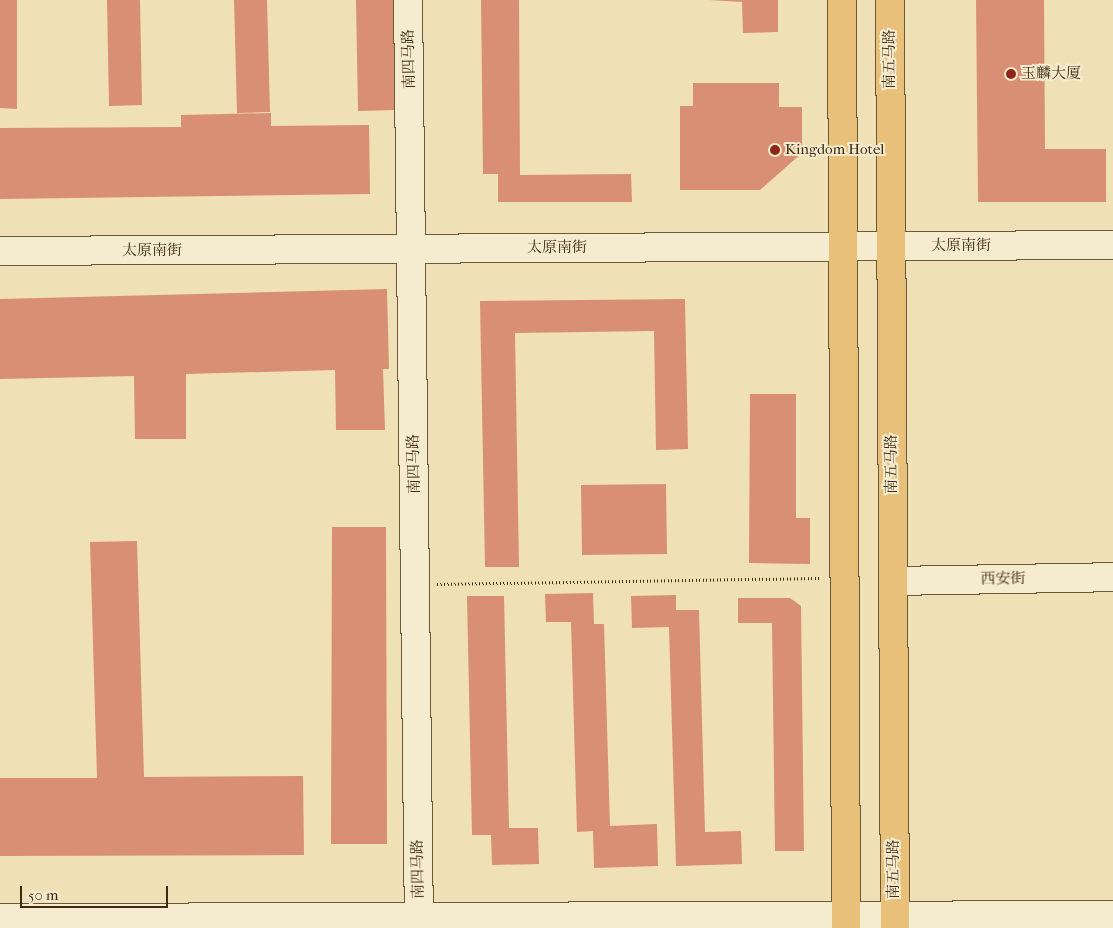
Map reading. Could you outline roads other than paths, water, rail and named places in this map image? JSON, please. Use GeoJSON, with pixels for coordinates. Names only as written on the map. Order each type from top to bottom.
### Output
{"type":"FeatureCollection","features":[{"type":"Feature","properties":{"kind":"main road"},"geometry":{"type":"LineString","coordinates":[[842,0],[846,922]]}},
{"type":"Feature","properties":{"kind":"main road","name":"南五马路"},"geometry":{"type":"LineString","coordinates":[[890,0],[894,922]]}},
{"type":"Feature","properties":{"kind":"street","name":"南四马路"},"geometry":{"type":"LineString","coordinates":[[408,0],[419,922]]}},
{"type":"Feature","properties":{"kind":"street","name":"太原南街"},"geometry":{"type":"LineString","coordinates":[[0,251],[1113,245]]}},
{"type":"Feature","properties":{"kind":"street","name":"西安街"},"geometry":{"type":"LineString","coordinates":[[893,581],[1113,577]]}},
{"type":"Feature","properties":{"kind":"street"},"geometry":{"type":"LineString","coordinates":[[0,918],[95,923],[894,922],[1113,915]]}},
{"type":"Feature","properties":{"kind":"place","name":"玉麟大厦"},"geometry":{"type":"Point","coordinates":[1011,74]}},
{"type":"Feature","properties":{"kind":"place","name":"Kingdom Hotel"},"geometry":{"type":"Point","coordinates":[775,150]}}]}
